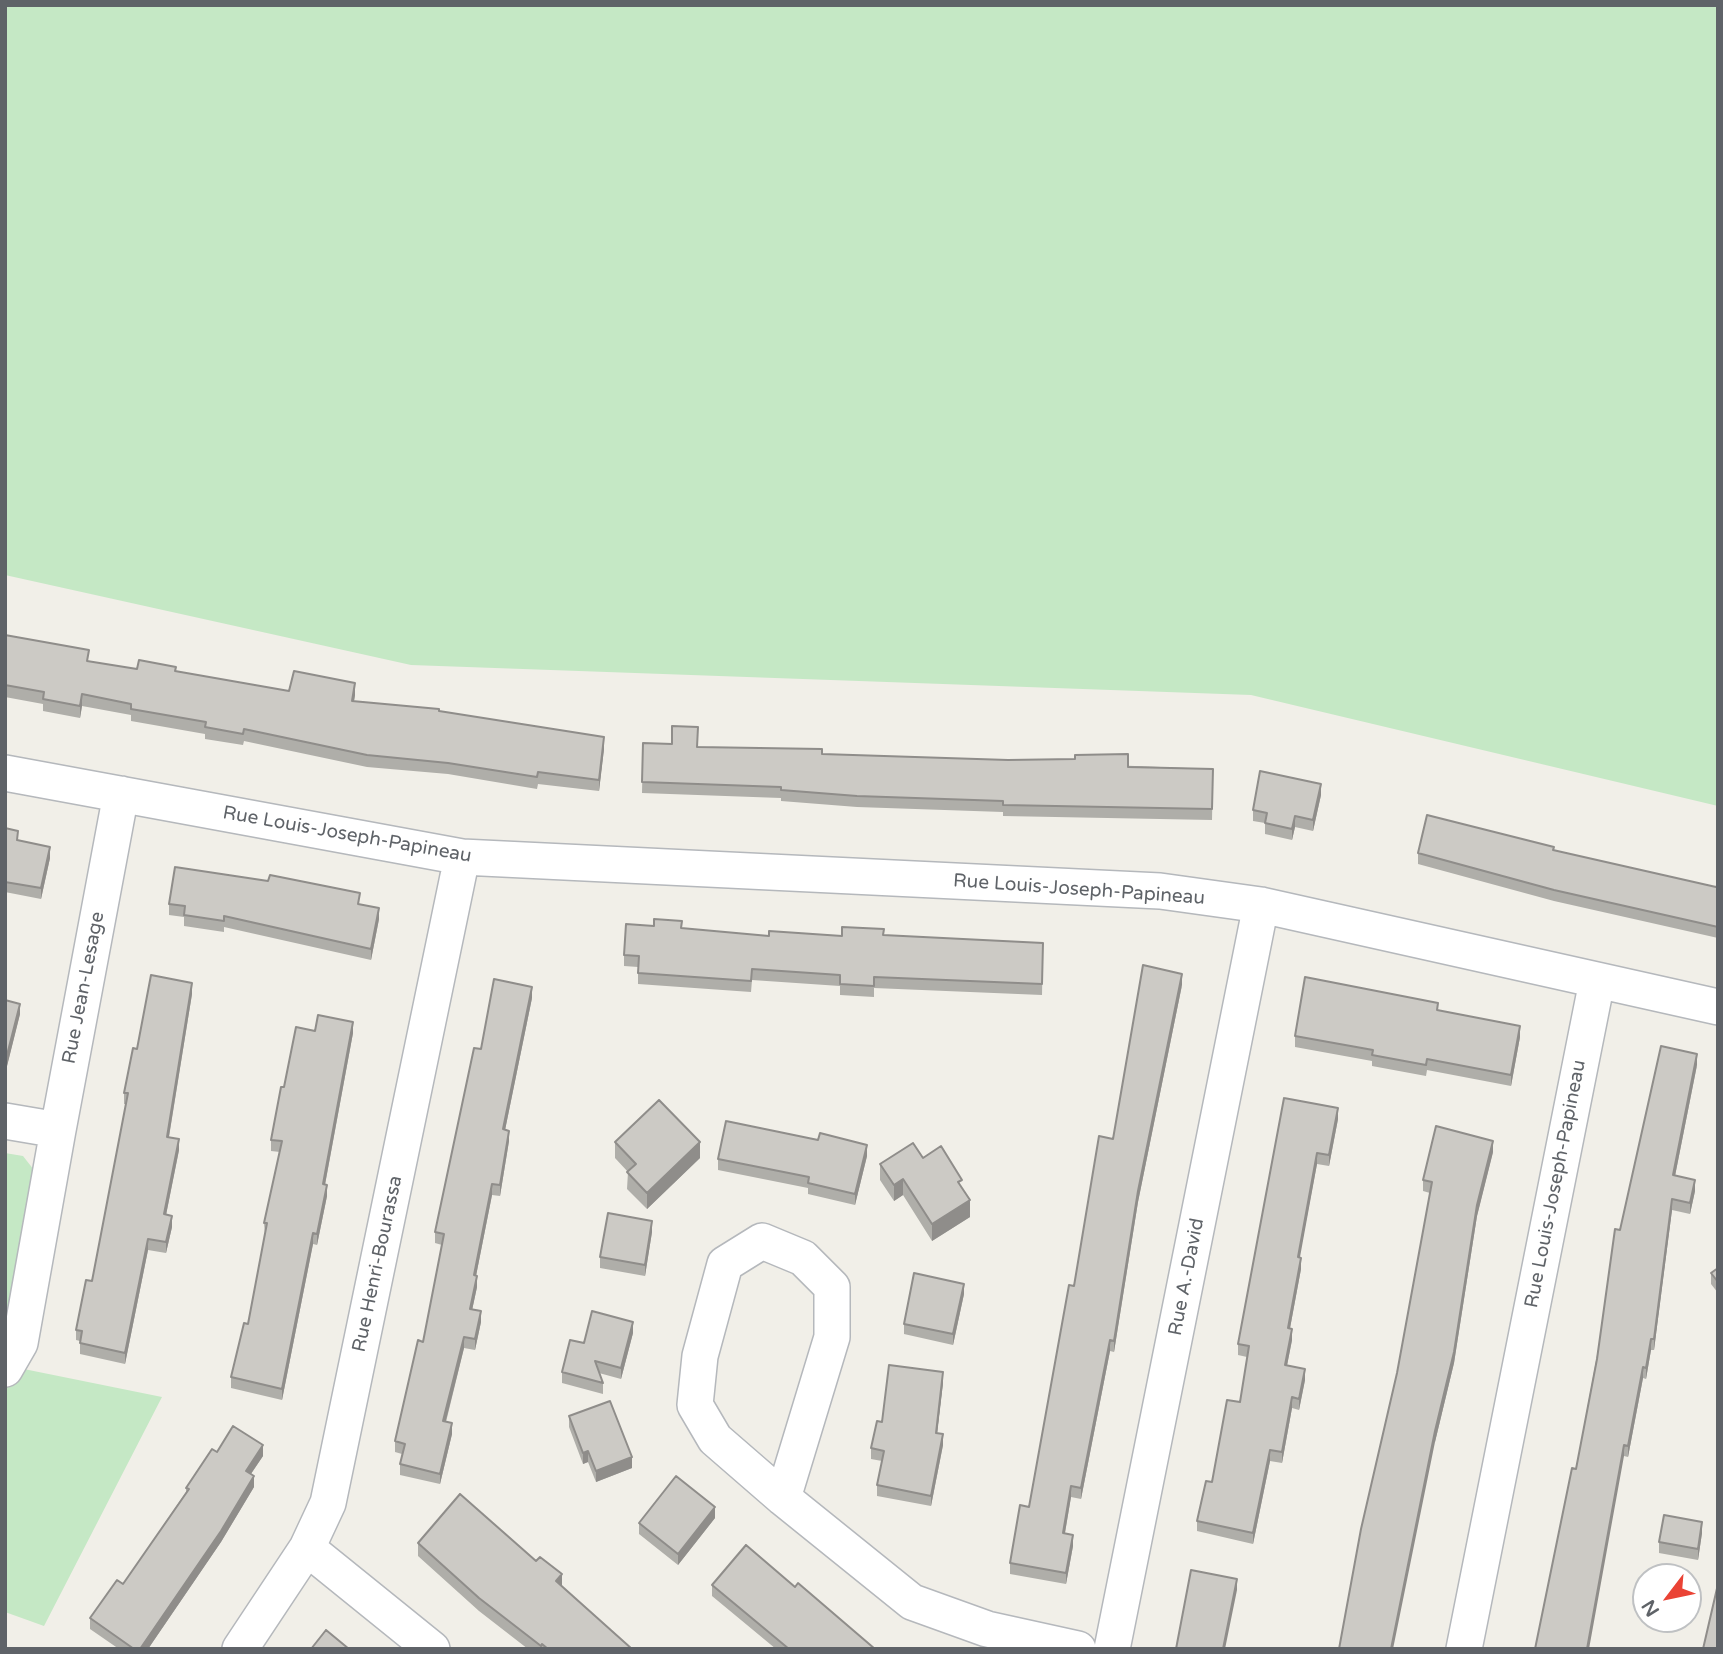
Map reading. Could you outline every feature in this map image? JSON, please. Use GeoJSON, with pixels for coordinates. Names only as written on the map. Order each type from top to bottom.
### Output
{"type":"FeatureCollection","features":[{"type":"Feature","properties":{"kind":"street","name":"Rue Louis-Joseph-Papineau"},"geometry":{"type":"LineString","coordinates":[[5,773],[462,857],[1160,891],[1261,905],[1597,981],[1464,1649]]}},
{"type":"Feature","properties":{"kind":"street","name":"Rue Jean-Lesage"},"geometry":{"type":"LineString","coordinates":[[5,1369],[20,1343],[121,794]]}},
{"type":"Feature","properties":{"kind":"street","name":"Rue Henri-Bourassa"},"geometry":{"type":"LineString","coordinates":[[240,1649],[307,1548],[328,1503],[462,857]]}},
{"type":"Feature","properties":{"kind":"street","name":"Rue A.-David"},"geometry":{"type":"LineString","coordinates":[[1112,1649],[1261,905]]}},
{"type":"Feature","properties":{"kind":"street"},"geometry":{"type":"LineString","coordinates":[[1597,981],[1718,1007]]}},
{"type":"Feature","properties":{"kind":"street"},"geometry":{"type":"LineString","coordinates":[[5,1121],[58,1130]]}},
{"type":"Feature","properties":{"kind":"street"},"geometry":{"type":"LineString","coordinates":[[783,1498],[832,1337],[832,1287],[803,1258],[762,1241],[725,1264],[700,1356],[695,1405],[715,1439],[783,1498],[912,1602],[987,1629],[1078,1649]]}},
{"type":"Feature","properties":{"kind":"street"},"geometry":{"type":"LineString","coordinates":[[307,1548],[432,1649]]}},
{"type":"Feature","properties":{"kind":"green space"},"geometry":{"type":"Polygon","coordinates":[[[5,5],[1718,5],[1718,806],[1251,695],[411,665],[5,575],[5,5]]]}},
{"type":"Feature","properties":{"kind":"green space"},"geometry":{"type":"Polygon","coordinates":[[[5,1153],[23,1156],[34,1170],[5,1339],[5,1153]]]}},
{"type":"Feature","properties":{"kind":"green space"},"geometry":{"type":"Polygon","coordinates":[[[9,1366],[162,1397],[44,1626],[5,1612],[5,1369],[9,1366]]]}},
{"type":"Feature","properties":{"kind":"building"},"geometry":{"type":"Polygon","coordinates":[[[5,635],[89,650],[87,661],[137,669],[139,660],[176,667],[175,671],[289,691],[294,671],[355,683],[352,701],[439,709],[604,737],[599,780],[538,772],[537,777],[448,763],[367,755],[244,729],[243,734],[205,727],[206,722],[131,709],[131,704],[82,694],[80,706],[43,699],[44,692],[5,685],[5,635]]]}},
{"type":"Feature","properties":{"kind":"building"},"geometry":{"type":"Polygon","coordinates":[[[672,726],[698,727],[697,747],[822,749],[822,754],[1008,760],[1075,759],[1075,755],[1128,754],[1128,767],[1213,769],[1212,809],[1003,805],[1003,801],[857,796],[781,790],[781,787],[642,782],[643,743],[672,744],[672,726]]]}},
{"type":"Feature","properties":{"kind":"building"},"geometry":{"type":"Polygon","coordinates":[[[1260,771],[1321,784],[1313,820],[1295,816],[1292,829],[1265,823],[1267,813],[1253,810],[1260,771]]]}},
{"type":"Feature","properties":{"kind":"building"},"geometry":{"type":"Polygon","coordinates":[[[1427,815],[1554,847],[1553,850],[1716,887],[1718,885],[1718,927],[1554,890],[1418,853],[1427,815]]]}},
{"type":"Feature","properties":{"kind":"building"},"geometry":{"type":"Polygon","coordinates":[[[5,828],[18,831],[17,840],[50,847],[41,888],[5,882],[5,828]]]}},
{"type":"Feature","properties":{"kind":"building"},"geometry":{"type":"Polygon","coordinates":[[[175,867],[268,881],[270,875],[360,893],[358,904],[379,908],[371,949],[224,916],[224,921],[184,915],[185,906],[169,904],[175,867]]]}},
{"type":"Feature","properties":{"kind":"building"},"geometry":{"type":"Polygon","coordinates":[[[654,919],[682,921],[681,928],[769,936],[769,931],[842,936],[842,927],[884,929],[883,935],[1043,943],[1042,984],[874,977],[874,986],[840,984],[840,975],[752,969],[751,981],[638,973],[639,956],[624,955],[626,924],[654,926],[654,919]]]}},
{"type":"Feature","properties":{"kind":"building"},"geometry":{"type":"Polygon","coordinates":[[[1143,965],[1182,974],[1138,1191],[1114,1341],[1110,1340],[1081,1488],[1071,1486],[1063,1533],[1073,1535],[1066,1573],[1010,1563],[1020,1505],[1029,1507],[1069,1285],[1074,1286],[1099,1136],[1113,1139],[1143,965]]]}},
{"type":"Feature","properties":{"kind":"building"},"geometry":{"type":"Polygon","coordinates":[[[151,975],[192,983],[167,1137],[179,1139],[164,1214],[172,1216],[166,1242],[148,1239],[125,1353],[80,1343],[82,1331],[76,1330],[86,1280],[92,1281],[128,1093],[124,1093],[133,1048],[137,1049],[151,975]]]}},
{"type":"Feature","properties":{"kind":"building"},"geometry":{"type":"Polygon","coordinates":[[[1305,977],[1438,1003],[1437,1010],[1520,1026],[1511,1075],[1427,1059],[1426,1065],[1372,1055],[1373,1050],[1295,1036],[1305,977]]]}},
{"type":"Feature","properties":{"kind":"building"},"geometry":{"type":"Polygon","coordinates":[[[494,979],[532,987],[503,1129],[509,1131],[500,1185],[492,1184],[474,1275],[477,1276],[470,1309],[481,1311],[475,1339],[464,1337],[443,1421],[452,1423],[440,1474],[400,1464],[405,1444],[395,1441],[418,1340],[423,1342],[444,1234],[435,1232],[474,1048],[481,1049],[494,979]]]}},
{"type":"Feature","properties":{"kind":"building"},"geometry":{"type":"Polygon","coordinates":[[[5,1000],[20,1004],[7,1055],[5,1055],[5,1000]]]}},
{"type":"Feature","properties":{"kind":"building"},"geometry":{"type":"Polygon","coordinates":[[[318,1015],[353,1022],[323,1184],[327,1185],[317,1234],[313,1233],[282,1389],[231,1377],[244,1323],[248,1324],[267,1223],[264,1223],[282,1141],[271,1140],[281,1087],[284,1087],[296,1027],[315,1031],[318,1015]]]}},
{"type":"Feature","properties":{"kind":"building"},"geometry":{"type":"Polygon","coordinates":[[[1661,1046],[1697,1054],[1673,1175],[1695,1180],[1690,1203],[1672,1199],[1654,1339],[1651,1339],[1646,1368],[1643,1367],[1628,1446],[1624,1445],[1587,1649],[1535,1649],[1572,1468],[1576,1469],[1597,1359],[1615,1229],[1620,1230],[1661,1046]]]}},
{"type":"Feature","properties":{"kind":"building"},"geometry":{"type":"Polygon","coordinates":[[[1284,1098],[1338,1108],[1329,1155],[1317,1153],[1288,1328],[1292,1329],[1285,1365],[1305,1369],[1299,1399],[1292,1397],[1282,1452],[1270,1450],[1253,1533],[1197,1521],[1206,1481],[1212,1482],[1227,1400],[1240,1402],[1249,1346],[1238,1344],[1284,1098]]]}},
{"type":"Feature","properties":{"kind":"building"},"geometry":{"type":"Polygon","coordinates":[[[659,1100],[700,1142],[647,1193],[627,1172],[636,1164],[615,1142],[659,1100]]]}},
{"type":"Feature","properties":{"kind":"building"},"geometry":{"type":"Polygon","coordinates":[[[726,1121],[818,1140],[820,1133],[867,1145],[855,1194],[808,1183],[809,1177],[718,1159],[726,1121]]]}},
{"type":"Feature","properties":{"kind":"building"},"geometry":{"type":"Polygon","coordinates":[[[1436,1126],[1493,1141],[1477,1205],[1454,1352],[1435,1431],[1391,1649],[1339,1649],[1361,1529],[1397,1373],[1432,1182],[1423,1180],[1436,1126]]]}},
{"type":"Feature","properties":{"kind":"building"},"geometry":{"type":"Polygon","coordinates":[[[913,1143],[923,1158],[941,1146],[962,1180],[958,1182],[970,1200],[932,1224],[903,1179],[894,1185],[880,1164],[913,1143]]]}},
{"type":"Feature","properties":{"kind":"building"},"geometry":{"type":"Polygon","coordinates":[[[608,1213],[652,1221],[645,1265],[600,1257],[608,1213]]]}},
{"type":"Feature","properties":{"kind":"building"},"geometry":{"type":"Polygon","coordinates":[[[1718,1268],[1718,1282],[1711,1273],[1718,1268]]]}},
{"type":"Feature","properties":{"kind":"building"},"geometry":{"type":"Polygon","coordinates":[[[914,1273],[964,1284],[953,1334],[904,1324],[914,1273]]]}},
{"type":"Feature","properties":{"kind":"building"},"geometry":{"type":"Polygon","coordinates":[[[592,1311],[633,1322],[621,1368],[595,1361],[603,1383],[562,1372],[570,1340],[584,1343],[592,1311]]]}},
{"type":"Feature","properties":{"kind":"building"},"geometry":{"type":"Polygon","coordinates":[[[889,1365],[943,1372],[936,1433],[943,1434],[931,1496],[877,1485],[884,1451],[871,1448],[877,1421],[882,1422],[889,1365]]]}},
{"type":"Feature","properties":{"kind":"building"},"geometry":{"type":"Polygon","coordinates":[[[610,1401],[632,1457],[596,1471],[588,1451],[583,1453],[569,1416],[610,1401]]]}},
{"type":"Feature","properties":{"kind":"building"},"geometry":{"type":"Polygon","coordinates":[[[233,1426],[263,1445],[246,1471],[254,1476],[221,1531],[140,1649],[134,1649],[90,1618],[117,1580],[123,1584],[189,1489],[186,1488],[212,1449],[217,1452],[233,1426]]]}},
{"type":"Feature","properties":{"kind":"building"},"geometry":{"type":"Polygon","coordinates":[[[676,1476],[715,1507],[678,1554],[639,1523],[676,1476]]]}},
{"type":"Feature","properties":{"kind":"building"},"geometry":{"type":"Polygon","coordinates":[[[460,1494],[536,1561],[540,1557],[562,1574],[556,1581],[632,1649],[548,1649],[479,1598],[418,1543],[460,1494]]]}},
{"type":"Feature","properties":{"kind":"building"},"geometry":{"type":"Polygon","coordinates":[[[1664,1515],[1702,1522],[1698,1549],[1659,1542],[1664,1515]]]}},
{"type":"Feature","properties":{"kind":"building"},"geometry":{"type":"Polygon","coordinates":[[[746,1545],[795,1587],[798,1583],[875,1649],[789,1649],[712,1585],[746,1545]]]}},
{"type":"Feature","properties":{"kind":"building"},"geometry":{"type":"Polygon","coordinates":[[[1191,1570],[1237,1579],[1223,1649],[1176,1649],[1191,1570]]]}},
{"type":"Feature","properties":{"kind":"building"},"geometry":{"type":"Polygon","coordinates":[[[1718,1584],[1718,1649],[1703,1649],[1718,1584]]]}},
{"type":"Feature","properties":{"kind":"building"},"geometry":{"type":"Polygon","coordinates":[[[326,1630],[349,1649],[311,1649],[326,1630]]]}}]}
